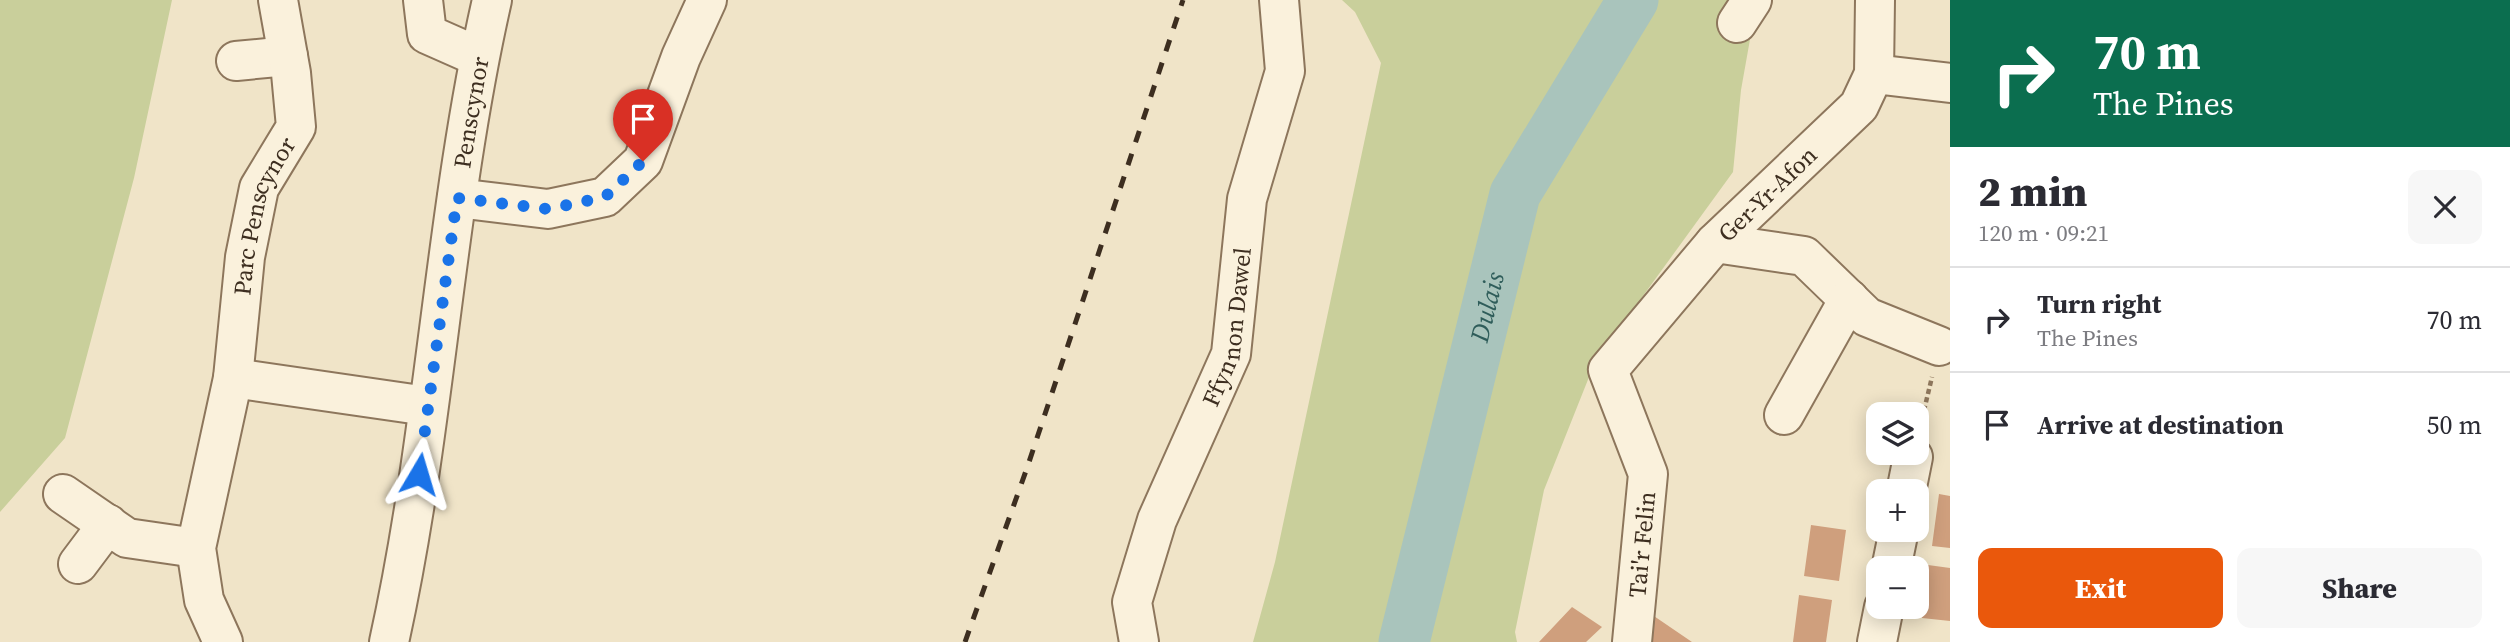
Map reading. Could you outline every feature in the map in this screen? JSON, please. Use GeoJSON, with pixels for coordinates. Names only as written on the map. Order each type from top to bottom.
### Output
{"type":"FeatureCollection","features":[{"type":"Feature","properties":{"kind":"street","name":"Parc Penscynor"},"geometry":{"type":"LineString","coordinates":[[223,642],[204,600],[196,548],[233,378],[246,257],[259,188],[296,127],[288,55],[278,0]]}},
{"type":"Feature","properties":{"kind":"street"},"geometry":{"type":"LineString","coordinates":[[422,0],[428,34],[479,57]]}},
{"type":"Feature","properties":{"kind":"street","name":"Penscynor"},"geometry":{"type":"LineString","coordinates":[[389,642],[413,520],[457,198],[479,57],[492,0]]}},
{"type":"Feature","properties":{"kind":"street"},"geometry":{"type":"LineString","coordinates":[[457,198],[548,209],[605,197],[643,161],[681,57],[706,0]]}},
{"type":"Feature","properties":{"kind":"street","name":"Ffynnon Dawel"},"geometry":{"type":"LineString","coordinates":[[1139,642],[1132,602],[1157,520],[1231,354],[1247,200],[1285,71],[1279,0]]}},
{"type":"Feature","properties":{"kind":"street","name":"Ger-Yr-Afon"},"geometry":{"type":"LineString","coordinates":[[1608,370],[1715,243],[1859,106],[1874,74],[1875,0]]}},
{"type":"Feature","properties":{"kind":"street"},"geometry":{"type":"LineString","coordinates":[[236,61],[288,55]]}},
{"type":"Feature","properties":{"kind":"street"},"geometry":{"type":"LineString","coordinates":[[1874,74],[1950,83]]}},
{"type":"Feature","properties":{"kind":"street"},"geometry":{"type":"LineString","coordinates":[[1715,243],[1804,256],[1867,317],[1939,346]]}},
{"type":"Feature","properties":{"kind":"street"},"geometry":{"type":"LineString","coordinates":[[1784,415],[1849,299]]}},
{"type":"Feature","properties":{"kind":"street","name":"Tai'r Felin"},"geometry":{"type":"LineString","coordinates":[[1608,370],[1648,474],[1632,642]]}},
{"type":"Feature","properties":{"kind":"street"},"geometry":{"type":"LineString","coordinates":[[233,378],[427,406]]}},
{"type":"Feature","properties":{"kind":"street"},"geometry":{"type":"LineString","coordinates":[[63,494],[127,538],[196,548]]}},
{"type":"Feature","properties":{"kind":"street"},"geometry":{"type":"LineString","coordinates":[[78,564],[108,524]]}},
{"type":"Feature","properties":{"kind":"street"},"geometry":{"type":"LineString","coordinates":[[1878,642],[1882,619]]}},
{"type":"Feature","properties":{"kind":"path"},"geometry":{"type":"LineString","coordinates":[[1926,402],[1939,346]]}},
{"type":"Feature","properties":{"kind":"green space"},"geometry":{"type":"Polygon","coordinates":[[[0,0],[172,0],[134,178],[65,438],[0,512],[0,0]]]}},
{"type":"Feature","properties":{"kind":"green space"},"geometry":{"type":"Polygon","coordinates":[[[1342,0],[1757,0],[1741,90],[1733,172],[1595,362],[1544,490],[1515,632],[1517,642],[1253,642],[1275,562],[1381,63],[1355,12],[1342,0]]]}},
{"type":"Feature","properties":{"kind":"building"},"geometry":{"type":"Polygon","coordinates":[[[1939,494],[1950,496],[1950,548],[1932,546],[1939,494]]]}},
{"type":"Feature","properties":{"kind":"building"},"geometry":{"type":"Polygon","coordinates":[[[1811,525],[1846,530],[1839,581],[1804,576],[1811,525]]]}},
{"type":"Feature","properties":{"kind":"building"},"geometry":{"type":"Polygon","coordinates":[[[1929,565],[1950,568],[1950,621],[1929,619],[1929,565]]]}},
{"type":"Feature","properties":{"kind":"building"},"geometry":{"type":"Polygon","coordinates":[[[1799,595],[1832,600],[1826,642],[1793,642],[1799,595]]]}},
{"type":"Feature","properties":{"kind":"building"},"geometry":{"type":"Polygon","coordinates":[[[1572,607],[1602,627],[1586,642],[1539,642],[1572,607]]]}},
{"type":"Feature","properties":{"kind":"building"},"geometry":{"type":"Polygon","coordinates":[[[1648,612],[1692,642],[1633,642],[1648,612]]]}},
{"type":"Feature","properties":{"kind":"waterway","name":"Dulais"},"geometry":{"type":"LineString","coordinates":[[1404,642],[1515,194],[1633,0]]}},
{"type":"Feature","properties":{"kind":"railway"},"geometry":{"type":"LineString","coordinates":[[965,642],[1027,468],[1183,0]]}},
{"type":"Feature","properties":{"kind":"route"},"geometry":{"type":"LineString","coordinates":[[419,474],[457,198],[548,209],[605,197],[643,161]]}}]}
